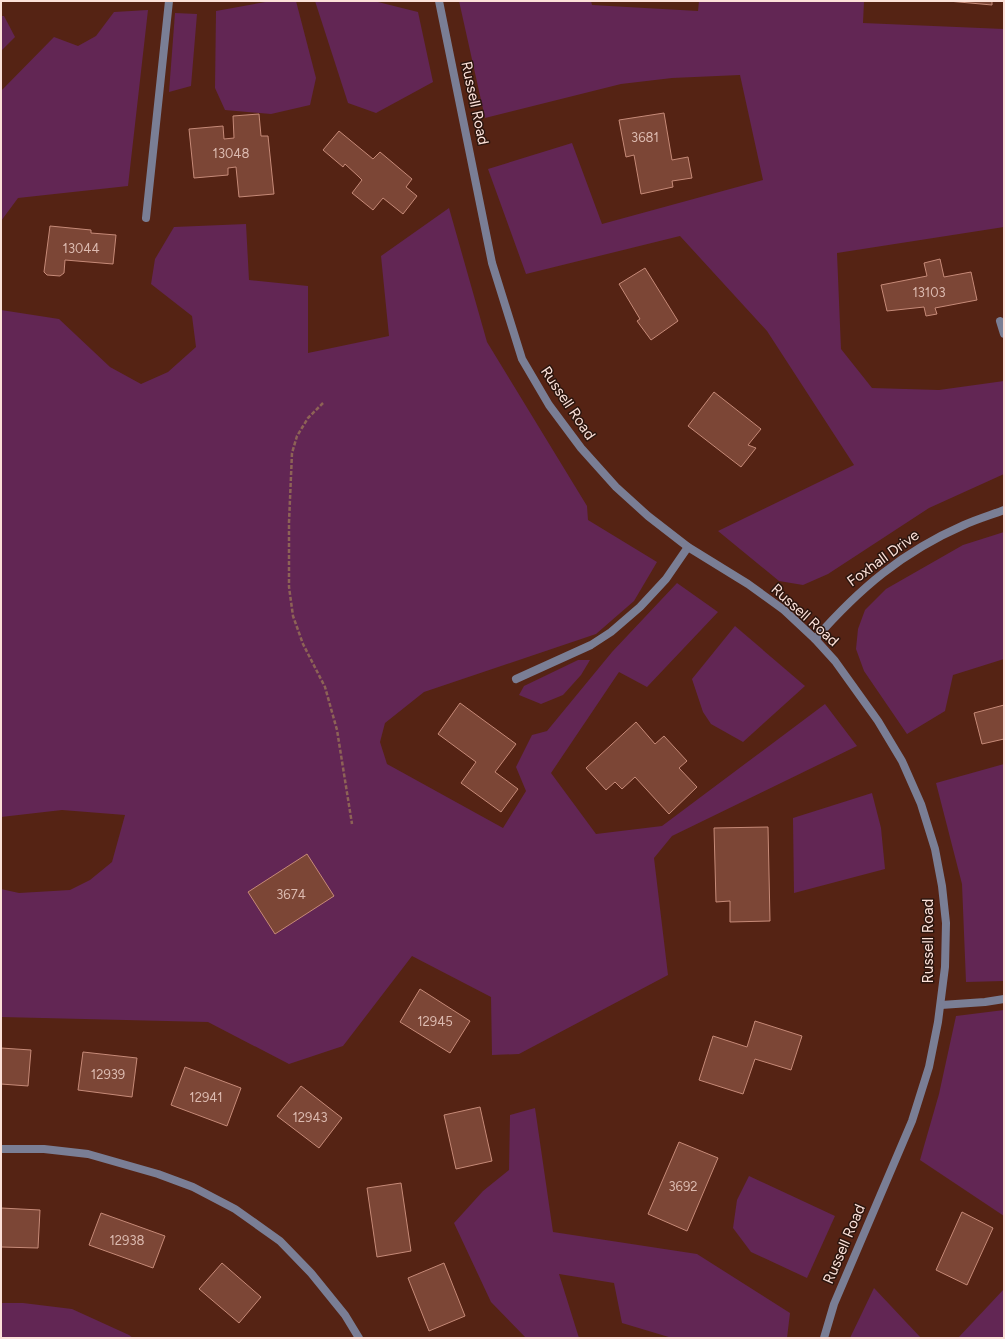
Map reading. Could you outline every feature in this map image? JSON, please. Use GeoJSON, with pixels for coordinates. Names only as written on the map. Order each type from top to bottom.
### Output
{"type":"FeatureCollection","features":[{"type":"Feature","properties":{"kind":"street"},"geometry":{"type":"LineString","coordinates":[[146,218],[169,1]]}},
{"type":"Feature","properties":{"kind":"street","name":"Russell Road"},"geometry":{"type":"LineString","coordinates":[[439,1],[492,263],[522,359],[549,405],[586,454],[616,487],[648,516],[688,546],[748,584],[784,610],[815,639],[835,661],[878,721],[902,761],[921,804],[934,849],[942,886],[946,923],[945,967],[941,1005],[929,1067],[912,1121],[834,1304],[824,1338]]}},
{"type":"Feature","properties":{"kind":"street"},"geometry":{"type":"LineString","coordinates":[[1000,321],[1004,334]]}},
{"type":"Feature","properties":{"kind":"street","name":"Foxhall Drive"},"geometry":{"type":"LineString","coordinates":[[815,639],[839,612],[865,587],[901,559],[932,540],[965,524],[1004,510]]}},
{"type":"Feature","properties":{"kind":"street"},"geometry":{"type":"LineString","coordinates":[[516,679],[591,645],[610,632],[645,602],[666,579],[688,546]]}},
{"type":"Feature","properties":{"kind":"street"},"geometry":{"type":"LineString","coordinates":[[941,1005],[1004,999]]}},
{"type":"Feature","properties":{"kind":"street"},"geometry":{"type":"LineString","coordinates":[[1,1149],[44,1149],[88,1154],[158,1174],[193,1187],[228,1206],[280,1241],[311,1273],[345,1315],[360,1338]]}},
{"type":"Feature","properties":{"kind":"path"},"geometry":{"type":"LineString","coordinates":[[323,403],[308,418],[297,436],[292,453],[289,522],[289,587],[293,616],[303,644],[325,688],[337,730],[352,824]]}},
{"type":"Feature","properties":{"kind":"shaded area"},"geometry":{"type":"Polygon","coordinates":[[[271,1],[296,1],[316,78],[310,105],[271,114],[225,110],[215,88],[216,11],[271,1]]]}},
{"type":"Feature","properties":{"kind":"shaded area"},"geometry":{"type":"Polygon","coordinates":[[[315,1],[374,1],[418,12],[433,82],[376,113],[348,103],[315,1]]]}},
{"type":"Feature","properties":{"kind":"shaded area"},"geometry":{"type":"Polygon","coordinates":[[[459,1],[591,1],[592,5],[698,11],[699,1],[864,1],[863,23],[1004,29],[1004,227],[837,253],[841,349],[872,388],[939,390],[1004,381],[1004,474],[929,508],[828,574],[803,585],[779,581],[718,531],[854,465],[767,331],[680,236],[526,274],[488,169],[572,143],[602,224],[763,180],[740,75],[672,78],[621,84],[485,118],[459,1]]]}},
{"type":"Feature","properties":{"kind":"shaded area"},"geometry":{"type":"Polygon","coordinates":[[[148,10],[128,186],[18,198],[1,221],[1,91],[54,37],[78,46],[96,36],[114,12],[148,10]]]}},
{"type":"Feature","properties":{"kind":"shaded area"},"geometry":{"type":"Polygon","coordinates":[[[175,13],[197,14],[191,86],[169,92],[175,13]]]}},
{"type":"Feature","properties":{"kind":"shaded area"},"geometry":{"type":"Polygon","coordinates":[[[1,16],[4,16],[15,37],[1,51],[1,16]]]}},
{"type":"Feature","properties":{"kind":"shaded area"},"geometry":{"type":"Polygon","coordinates":[[[449,208],[487,342],[587,506],[588,520],[657,562],[634,601],[596,634],[424,692],[385,723],[380,742],[387,764],[503,828],[526,791],[516,767],[532,735],[547,731],[612,652],[677,583],[718,612],[647,687],[619,672],[551,773],[596,834],[662,826],[825,704],[857,746],[672,836],[654,858],[668,975],[519,1054],[492,1055],[491,997],[412,956],[343,1046],[289,1064],[208,1022],[1,1017],[1,889],[19,893],[70,890],[90,880],[112,862],[125,815],[62,810],[1,817],[1,310],[59,319],[110,367],[141,384],[168,372],[196,347],[192,316],[151,284],[155,259],[174,227],[246,224],[249,280],[308,286],[308,353],[389,336],[381,256],[449,208]]]}},
{"type":"Feature","properties":{"kind":"shaded area"},"geometry":{"type":"Polygon","coordinates":[[[1004,532],[1004,659],[953,675],[945,711],[907,734],[864,671],[856,649],[858,629],[865,610],[886,589],[963,545],[1004,532]]]}},
{"type":"Feature","properties":{"kind":"shaded area"},"geometry":{"type":"Polygon","coordinates":[[[735,626],[805,686],[743,742],[711,724],[703,712],[692,679],[735,626]]]}},
{"type":"Feature","properties":{"kind":"shaded area"},"geometry":{"type":"Polygon","coordinates":[[[578,660],[590,660],[581,675],[563,695],[541,704],[519,695],[524,686],[578,660]]]}},
{"type":"Feature","properties":{"kind":"shaded area"},"geometry":{"type":"Polygon","coordinates":[[[1004,764],[1004,981],[966,982],[962,884],[936,783],[1004,764]]]}},
{"type":"Feature","properties":{"kind":"shaded area"},"geometry":{"type":"Polygon","coordinates":[[[872,793],[881,828],[885,869],[794,893],[793,818],[872,793]]]}},
{"type":"Feature","properties":{"kind":"shaded area"},"geometry":{"type":"Polygon","coordinates":[[[1004,1010],[1004,1216],[920,1160],[939,1094],[956,1016],[1004,1010]]]}},
{"type":"Feature","properties":{"kind":"shaded area"},"geometry":{"type":"Polygon","coordinates":[[[535,1108],[553,1232],[697,1254],[790,1313],[787,1338],[672,1338],[622,1323],[614,1283],[559,1274],[579,1338],[526,1338],[491,1302],[454,1223],[483,1191],[509,1170],[510,1115],[535,1108]]]}},
{"type":"Feature","properties":{"kind":"shaded area"},"geometry":{"type":"Polygon","coordinates":[[[749,1176],[835,1216],[807,1278],[751,1252],[733,1228],[737,1200],[749,1176]]]}},
{"type":"Feature","properties":{"kind":"shaded area"},"geometry":{"type":"Polygon","coordinates":[[[874,1288],[921,1338],[850,1338],[874,1288]]]}},
{"type":"Feature","properties":{"kind":"shaded area"},"geometry":{"type":"Polygon","coordinates":[[[1004,1289],[1004,1338],[958,1338],[1004,1289]]]}},
{"type":"Feature","properties":{"kind":"shaded area"},"geometry":{"type":"Polygon","coordinates":[[[1,1303],[23,1303],[72,1309],[133,1338],[1,1338],[1,1303]]]}},
{"type":"Feature","properties":{"kind":"building"},"geometry":{"type":"Polygon","coordinates":[[[948,1],[992,1],[992,5],[948,1]]]}},
{"type":"Feature","properties":{"kind":"building"},"geometry":{"type":"Polygon","coordinates":[[[664,113],[672,160],[688,157],[692,178],[672,181],[673,187],[641,194],[634,155],[626,157],[619,120],[664,113]]]}},
{"type":"Feature","properties":{"kind":"building"},"geometry":{"type":"Polygon","coordinates":[[[259,114],[261,136],[268,136],[274,194],[239,197],[236,167],[228,168],[228,175],[194,178],[189,129],[223,126],[224,139],[234,138],[233,116],[259,114]]]}},
{"type":"Feature","properties":{"kind":"building"},"geometry":{"type":"Polygon","coordinates":[[[339,131],[373,159],[380,152],[412,179],[406,187],[417,196],[403,214],[383,198],[373,210],[352,193],[362,180],[345,164],[343,167],[323,150],[339,131]]]}},
{"type":"Feature","properties":{"kind":"building"},"geometry":{"type":"Polygon","coordinates":[[[50,226],[91,230],[91,233],[116,235],[113,264],[65,260],[64,273],[60,276],[47,275],[44,272],[50,226]]]}},
{"type":"Feature","properties":{"kind":"building"},"geometry":{"type":"Polygon","coordinates":[[[940,259],[944,277],[971,272],[977,300],[935,308],[937,314],[926,316],[924,307],[887,311],[881,285],[927,276],[924,263],[940,259]]]}},
{"type":"Feature","properties":{"kind":"building"},"geometry":{"type":"Polygon","coordinates":[[[645,268],[678,321],[651,340],[637,321],[640,319],[619,284],[645,268]]]}},
{"type":"Feature","properties":{"kind":"building"},"geometry":{"type":"Polygon","coordinates":[[[714,392],[761,429],[748,445],[756,448],[741,467],[688,426],[714,392]]]}},
{"type":"Feature","properties":{"kind":"building"},"geometry":{"type":"Polygon","coordinates":[[[460,703],[516,744],[495,772],[518,789],[501,812],[461,783],[476,762],[438,734],[460,703]]]}},
{"type":"Feature","properties":{"kind":"building"},"geometry":{"type":"Polygon","coordinates":[[[1004,705],[1004,739],[982,744],[974,713],[1004,705]]]}},
{"type":"Feature","properties":{"kind":"building"},"geometry":{"type":"Polygon","coordinates":[[[636,722],[655,744],[664,736],[687,761],[679,768],[697,787],[669,814],[635,777],[622,789],[615,782],[606,790],[586,768],[636,722]]]}},
{"type":"Feature","properties":{"kind":"building"},"geometry":{"type":"Polygon","coordinates":[[[768,827],[770,921],[730,922],[730,901],[716,902],[714,828],[768,827]]]}},
{"type":"Feature","properties":{"kind":"building"},"geometry":{"type":"Polygon","coordinates":[[[307,854],[334,896],[275,934],[248,892],[307,854]]]}},
{"type":"Feature","properties":{"kind":"building"},"geometry":{"type":"Polygon","coordinates":[[[420,989],[470,1021],[450,1053],[400,1022],[420,989]]]}},
{"type":"Feature","properties":{"kind":"building"},"geometry":{"type":"Polygon","coordinates":[[[755,1021],[802,1036],[791,1070],[755,1059],[743,1094],[699,1080],[713,1036],[747,1047],[755,1021]]]}},
{"type":"Feature","properties":{"kind":"building"},"geometry":{"type":"Polygon","coordinates":[[[1,1048],[31,1050],[28,1086],[1,1084],[1,1048]]]}},
{"type":"Feature","properties":{"kind":"building"},"geometry":{"type":"Polygon","coordinates":[[[83,1052],[137,1058],[132,1097],[78,1090],[83,1052]]]}},
{"type":"Feature","properties":{"kind":"building"},"geometry":{"type":"Polygon","coordinates":[[[185,1067],[241,1088],[227,1126],[171,1105],[185,1067]]]}},
{"type":"Feature","properties":{"kind":"building"},"geometry":{"type":"Polygon","coordinates":[[[301,1086],[342,1118],[319,1148],[277,1116],[301,1086]]]}},
{"type":"Feature","properties":{"kind":"building"},"geometry":{"type":"Polygon","coordinates":[[[480,1107],[492,1161],[456,1169],[444,1115],[480,1107]]]}},
{"type":"Feature","properties":{"kind":"building"},"geometry":{"type":"Polygon","coordinates":[[[679,1142],[718,1158],[687,1231],[648,1214],[679,1142]]]}},
{"type":"Feature","properties":{"kind":"building"},"geometry":{"type":"Polygon","coordinates":[[[401,1183],[411,1251],[377,1257],[367,1188],[401,1183]]]}},
{"type":"Feature","properties":{"kind":"building"},"geometry":{"type":"Polygon","coordinates":[[[1,1208],[40,1210],[38,1248],[1,1247],[1,1208]]]}},
{"type":"Feature","properties":{"kind":"building"},"geometry":{"type":"Polygon","coordinates":[[[962,1212],[993,1228],[967,1285],[936,1270],[962,1212]]]}},
{"type":"Feature","properties":{"kind":"building"},"geometry":{"type":"Polygon","coordinates":[[[101,1213],[165,1236],[153,1268],[89,1245],[101,1213]]]}},
{"type":"Feature","properties":{"kind":"building"},"geometry":{"type":"Polygon","coordinates":[[[222,1263],[261,1297],[239,1323],[199,1289],[222,1263]]]}},
{"type":"Feature","properties":{"kind":"building"},"geometry":{"type":"Polygon","coordinates":[[[444,1263],[465,1316],[429,1331],[408,1278],[444,1263]]]}}]}
